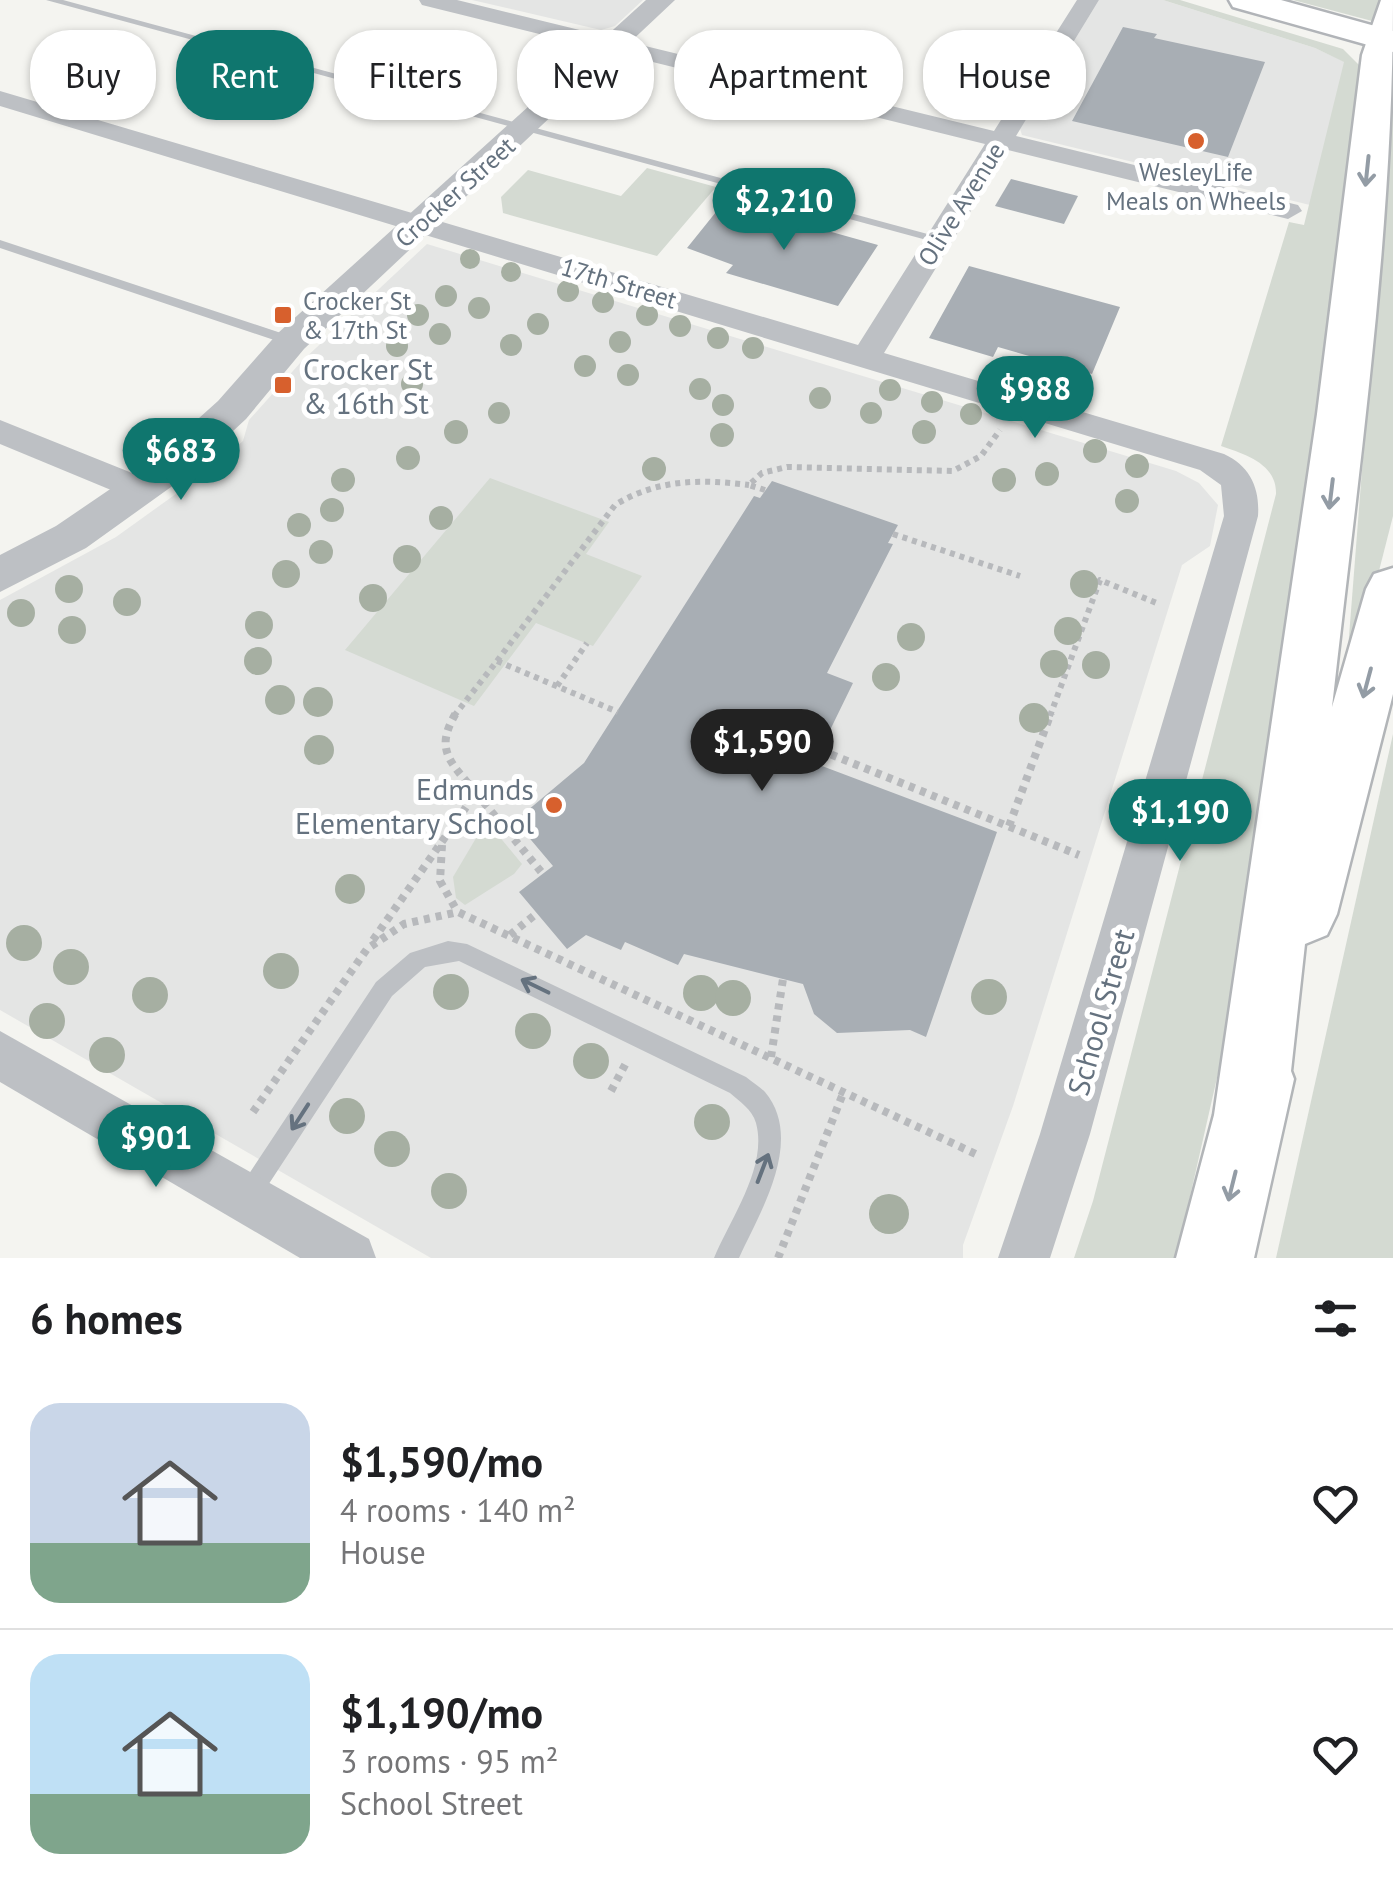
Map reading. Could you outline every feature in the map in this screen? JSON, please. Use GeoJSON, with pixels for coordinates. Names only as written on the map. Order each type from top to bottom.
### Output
{"type":"FeatureCollection","features":[{"type":"Feature","properties":{"kind":"main road"},"geometry":{"type":"LineString","coordinates":[[1245,0],[1390,30],[1250,1114]]}},
{"type":"Feature","properties":{"kind":"main road"},"geometry":{"type":"LineString","coordinates":[[1215,1258],[1250,1114],[1393,589]]}},
{"type":"Feature","properties":{"kind":"street"},"geometry":{"type":"LineString","coordinates":[[430,0],[553,30]]}},
{"type":"Feature","properties":{"kind":"street","name":"Crocker Street"},"geometry":{"type":"LineString","coordinates":[[631,30],[662,0]]}},
{"type":"Feature","properties":{"kind":"street","name":"Olive Avenue"},"geometry":{"type":"LineString","coordinates":[[866,357],[1088,0]]}},
{"type":"Feature","properties":{"kind":"street"},"geometry":{"type":"LineString","coordinates":[[654,55],[1288,211]]}},
{"type":"Feature","properties":{"kind":"street","name":"17th Street"},"geometry":{"type":"LineString","coordinates":[[0,98],[1212,462],[1234,477]]}},
{"type":"Feature","properties":{"kind":"street","name":"Crocker Street"},"geometry":{"type":"LineString","coordinates":[[0,542],[126,484],[220,422],[291,342],[534,120]]}},
{"type":"Feature","properties":{"kind":"street"},"geometry":{"type":"LineString","coordinates":[[0,431],[126,484]]}},
{"type":"Feature","properties":{"kind":"street","name":"School Street"},"geometry":{"type":"LineString","coordinates":[[1024,1258],[1065,1134],[1241,516],[1241,488],[1234,477]]}},
{"type":"Feature","properties":{"kind":"street","name":"Crocker Street"},"geometry":{"type":"LineString","coordinates":[[0,574],[71,536],[126,484]]}},
{"type":"Feature","properties":{"kind":"street"},"geometry":{"type":"LineString","coordinates":[[0,1054],[350,1258]]}},
{"type":"Feature","properties":{"kind":"lane"},"geometry":{"type":"LineString","coordinates":[[51,0],[939,239]]}},
{"type":"Feature","properties":{"kind":"lane"},"geometry":{"type":"LineString","coordinates":[[0,244],[291,342]]}},
{"type":"Feature","properties":{"kind":"lane"},"geometry":{"type":"LineString","coordinates":[[247,1197],[384,989],[402,968],[421,956],[460,952],[738,1085],[764,1105],[771,1124],[768,1158],[726,1258]]}},
{"type":"Feature","properties":{"kind":"path"},"geometry":{"type":"LineString","coordinates":[[748,486],[762,473],[786,467],[953,471],[968,467],[986,453],[1000,430]]}},
{"type":"Feature","properties":{"kind":"path"},"geometry":{"type":"LineString","coordinates":[[543,874],[446,753],[444,734],[450,718],[601,520],[622,500],[665,484],[765,490]]}},
{"type":"Feature","properties":{"kind":"path"},"geometry":{"type":"LineString","coordinates":[[893,534],[1020,576]]}},
{"type":"Feature","properties":{"kind":"path"},"geometry":{"type":"LineString","coordinates":[[1009,826],[1100,580],[1160,604]]}},
{"type":"Feature","properties":{"kind":"path"},"geometry":{"type":"LineString","coordinates":[[557,686],[587,644]]}},
{"type":"Feature","properties":{"kind":"path"},"geometry":{"type":"LineString","coordinates":[[496,662],[618,712]]}},
{"type":"Feature","properties":{"kind":"path"},"geometry":{"type":"LineString","coordinates":[[820,750],[1079,854]]}},
{"type":"Feature","properties":{"kind":"path"},"geometry":{"type":"LineString","coordinates":[[366,950],[476,793]]}},
{"type":"Feature","properties":{"kind":"path"},"geometry":{"type":"LineString","coordinates":[[444,839],[438,866],[440,884],[445,899],[458,912]]}},
{"type":"Feature","properties":{"kind":"path"},"geometry":{"type":"LineString","coordinates":[[510,935],[536,914]]}},
{"type":"Feature","properties":{"kind":"path"},"geometry":{"type":"LineString","coordinates":[[771,1057],[784,979]]}},
{"type":"Feature","properties":{"kind":"path"},"geometry":{"type":"LineString","coordinates":[[611,1092],[629,1057]]}},
{"type":"Feature","properties":{"kind":"path"},"geometry":{"type":"LineString","coordinates":[[778,1258],[844,1091]]}},
{"type":"Feature","properties":{"kind":"shaded area"},"geometry":{"type":"Polygon","coordinates":[[[472,0],[643,0],[615,26],[601,30],[472,0]]]}},
{"type":"Feature","properties":{"kind":"shaded area"},"geometry":{"type":"Polygon","coordinates":[[[1099,0],[1163,0],[1315,48],[1345,62],[1310,205],[1022,135],[1020,129],[1026,120],[1086,120],[1086,30],[1081,30],[1099,0]]]}},
{"type":"Feature","properties":{"kind":"shaded area"},"geometry":{"type":"Polygon","coordinates":[[[1163,0],[1180,0],[1343,49],[1359,65],[1361,79],[1242,968],[1176,1258],[1074,1258],[1093,1201],[1276,494],[1265,468],[1221,446],[1289,222],[1304,225],[1344,62],[1315,48],[1163,0]]]}},
{"type":"Feature","properties":{"kind":"shaded area"},"geometry":{"type":"Polygon","coordinates":[[[1293,0],[1381,0],[1372,21],[1293,0]]]}},
{"type":"Feature","properties":{"kind":"shaded area"},"geometry":{"type":"Polygon","coordinates":[[[1393,74],[1393,516],[1355,665],[1347,662],[1393,74]]]}},
{"type":"Feature","properties":{"kind":"shaded area"},"geometry":{"type":"Polygon","coordinates":[[[647,168],[716,187],[657,256],[503,213],[501,197],[528,170],[621,196],[647,168]]]}},
{"type":"Feature","properties":{"kind":"shaded area","name":"Edmunds Elementary School"},"geometry":{"type":"Polygon","coordinates":[[[427,244],[1176,471],[1199,483],[1218,505],[1210,546],[1182,565],[1013,1106],[963,1245],[963,1258],[431,1258],[0,1010],[0,600],[116,537],[212,468],[243,441],[249,420],[301,362],[427,244]]]}},
{"type":"Feature","properties":{"kind":"shaded area"},"geometry":{"type":"Polygon","coordinates":[[[490,478],[609,522],[586,554],[642,576],[593,646],[536,623],[474,706],[345,650],[490,478]]]}},
{"type":"Feature","properties":{"kind":"shaded area"},"geometry":{"type":"Polygon","coordinates":[[[1393,734],[1393,1258],[1276,1258],[1393,734]]]}},
{"type":"Feature","properties":{"kind":"shaded area"},"geometry":{"type":"Polygon","coordinates":[[[489,824],[522,864],[514,874],[465,905],[456,898],[453,877],[482,828],[489,824]]]}},
{"type":"Feature","properties":{"kind":"building"},"geometry":{"type":"Polygon","coordinates":[[[1123,27],[1157,34],[1154,38],[1265,62],[1228,157],[1072,121],[1086,120],[1086,95],[1123,27]]]}},
{"type":"Feature","properties":{"kind":"building"},"geometry":{"type":"Polygon","coordinates":[[[1011,179],[1078,196],[1064,224],[995,206],[1011,179]]]}},
{"type":"Feature","properties":{"kind":"building"},"geometry":{"type":"Polygon","coordinates":[[[724,202],[878,245],[838,306],[726,273],[733,265],[687,248],[724,202]]]}},
{"type":"Feature","properties":{"kind":"building"},"geometry":{"type":"Polygon","coordinates":[[[969,266],[1120,307],[1092,374],[998,347],[993,357],[929,338],[969,266]]]}},
{"type":"Feature","properties":{"kind":"building","name":"Edmunds Elementary School"},"geometry":{"type":"Polygon","coordinates":[[[772,481],[898,525],[888,543],[893,544],[827,673],[853,683],[814,763],[997,832],[926,1037],[910,1030],[837,1033],[814,1014],[803,984],[684,954],[678,965],[625,942],[621,950],[586,935],[567,949],[519,892],[553,866],[515,821],[584,763],[754,496],[760,498],[772,481]]]}},
{"type":"Feature","properties":{"kind":"place","name":"WesleyLife Meals on Wheels"},"geometry":{"type":"Point","coordinates":[1196,141]}},
{"type":"Feature","properties":{"kind":"place","name":"Crocker St & 17th St"},"geometry":{"type":"Point","coordinates":[283,315]}},
{"type":"Feature","properties":{"kind":"place","name":"Crocker St & 16th St"},"geometry":{"type":"Point","coordinates":[283,385]}},
{"type":"Feature","properties":{"kind":"place","name":"Edmunds Elementary School"},"geometry":{"type":"Point","coordinates":[554,805]}}]}
